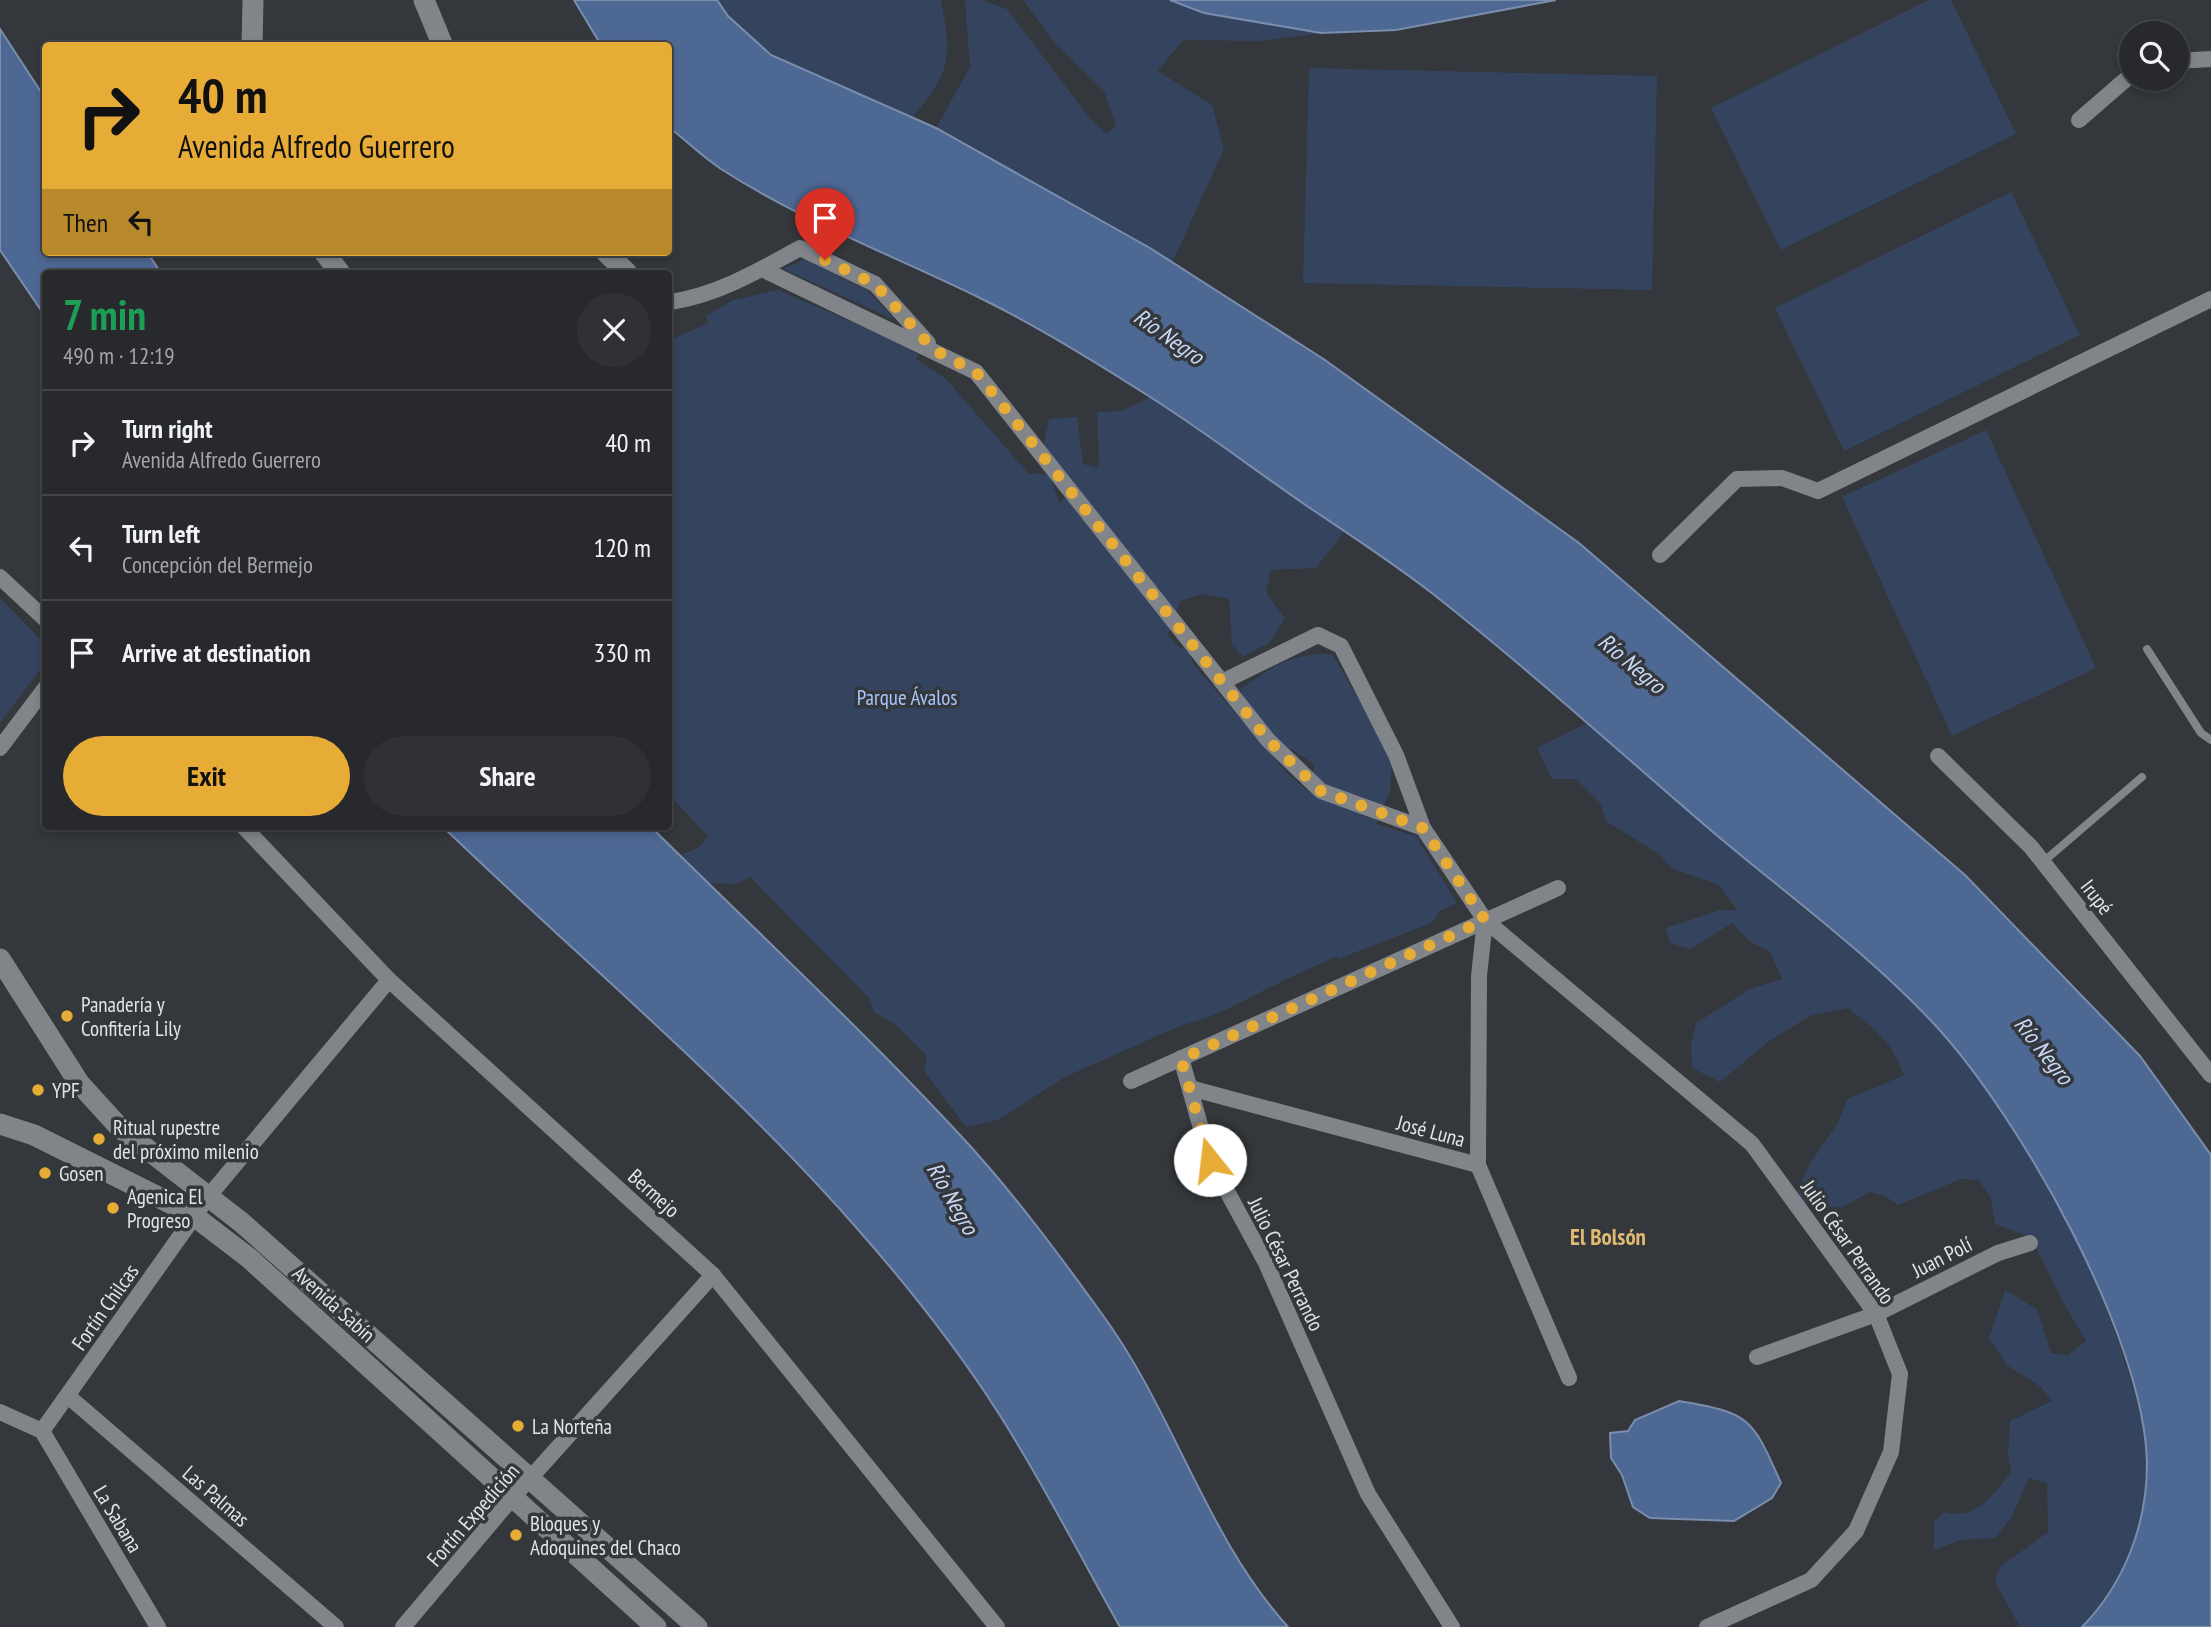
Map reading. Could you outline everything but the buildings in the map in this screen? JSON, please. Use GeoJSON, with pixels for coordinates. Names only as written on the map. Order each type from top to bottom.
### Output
{"type":"FeatureCollection","features":[{"type":"Feature","properties":{"kind":"main road"},"geometry":{"type":"LineString","coordinates":[[252,42],[253,0]]}},
{"type":"Feature","properties":{"kind":"main road"},"geometry":{"type":"LineString","coordinates":[[424,0],[441,42]]}},
{"type":"Feature","properties":{"kind":"main road"},"geometry":{"type":"LineString","coordinates":[[327,256],[338,270]]}},
{"type":"Feature","properties":{"kind":"main road"},"geometry":{"type":"LineString","coordinates":[[610,256],[624,270]]}},
{"type":"Feature","properties":{"kind":"main road","name":"Avenida Sabín"},"geometry":{"type":"LineString","coordinates":[[0,959],[79,1083],[120,1128],[241,1222],[697,1627]]}},
{"type":"Feature","properties":{"kind":"main road","name":"Avenida Sabín"},"geometry":{"type":"LineString","coordinates":[[0,1124],[34,1135],[168,1202],[194,1216],[249,1258],[656,1627]]}},
{"type":"Feature","properties":{"kind":"street"},"geometry":{"type":"LineString","coordinates":[[2189,60],[2211,59]]}},
{"type":"Feature","properties":{"kind":"street"},"geometry":{"type":"LineString","coordinates":[[2079,120],[2119,85]]}},
{"type":"Feature","properties":{"kind":"street"},"geometry":{"type":"LineString","coordinates":[[672,302],[688,300],[762,269],[800,248],[875,284],[934,350]]}},
{"type":"Feature","properties":{"kind":"street"},"geometry":{"type":"LineString","coordinates":[[762,269],[976,372],[1268,740],[1321,791],[1423,828]]}},
{"type":"Feature","properties":{"kind":"street"},"geometry":{"type":"LineString","coordinates":[[1660,555],[1737,480],[1782,478],[1818,491],[2211,299]]}},
{"type":"Feature","properties":{"kind":"street"},"geometry":{"type":"LineString","coordinates":[[0,577],[42,616]]}},
{"type":"Feature","properties":{"kind":"street","name":"Julio César Perrando"},"geometry":{"type":"LineString","coordinates":[[1223,682],[1318,635],[1341,646],[1396,755],[1423,828],[1485,920],[1752,1144],[1876,1314],[1900,1374],[1891,1452],[1856,1531],[1811,1580],[1707,1627]]}},
{"type":"Feature","properties":{"kind":"street"},"geometry":{"type":"LineString","coordinates":[[0,748],[42,692]]}},
{"type":"Feature","properties":{"kind":"street","name":"Irupé"},"geometry":{"type":"LineString","coordinates":[[1938,756],[2043,862],[2211,1074]]}},
{"type":"Feature","properties":{"kind":"street","name":"Bermejo"},"geometry":{"type":"LineString","coordinates":[[247,830],[390,980],[713,1275],[997,1627]]}},
{"type":"Feature","properties":{"kind":"street"},"geometry":{"type":"LineString","coordinates":[[1131,1081],[1559,888]]}},
{"type":"Feature","properties":{"kind":"street"},"geometry":{"type":"LineString","coordinates":[[1478,1165],[1479,976],[1485,920]]}},
{"type":"Feature","properties":{"kind":"street","name":"Fortín Chilcas"},"geometry":{"type":"LineString","coordinates":[[42,1431],[208,1197],[390,980]]}},
{"type":"Feature","properties":{"kind":"street","name":"Julio César Perrando"},"geometry":{"type":"LineString","coordinates":[[1181,1059],[1210,1160],[1266,1263],[1368,1494],[1452,1627]]}},
{"type":"Feature","properties":{"kind":"street","name":"José Luna"},"geometry":{"type":"LineString","coordinates":[[1190,1088],[1478,1165],[1569,1378]]}},
{"type":"Feature","properties":{"kind":"street","name":"Juan Polí"},"geometry":{"type":"LineString","coordinates":[[1757,1357],[1876,1314],[1998,1253],[2030,1243]]}},
{"type":"Feature","properties":{"kind":"street","name":"Fortín Expedición"},"geometry":{"type":"LineString","coordinates":[[404,1627],[713,1275]]}},
{"type":"Feature","properties":{"kind":"street","name":"Las Palmas"},"geometry":{"type":"LineString","coordinates":[[68,1396],[337,1627]]}},
{"type":"Feature","properties":{"kind":"street"},"geometry":{"type":"LineString","coordinates":[[0,1412],[42,1431]]}},
{"type":"Feature","properties":{"kind":"street","name":"La Sabana"},"geometry":{"type":"LineString","coordinates":[[42,1431],[158,1627]]}},
{"type":"Feature","properties":{"kind":"lane"},"geometry":{"type":"LineString","coordinates":[[2147,649],[2201,733],[2211,740]]}},
{"type":"Feature","properties":{"kind":"lane"},"geometry":{"type":"LineString","coordinates":[[2043,862],[2142,777]]}},
{"type":"Feature","properties":{"kind":"green space"},"geometry":{"type":"Polygon","coordinates":[[[717,0],[941,0],[947,37],[945,63],[935,88],[913,117],[832,85],[780,58],[756,42],[735,23],[717,0]]]}},
{"type":"Feature","properties":{"kind":"green space"},"geometry":{"type":"Polygon","coordinates":[[[982,0],[1007,9],[1088,116],[1106,134],[1116,125],[1104,91],[1054,42],[1023,0],[1170,0],[1204,13],[1321,33],[1261,41],[1183,40],[1158,71],[1212,105],[1224,149],[1172,263],[936,128],[970,67],[965,1],[982,0]]]}},
{"type":"Feature","properties":{"kind":"green space"},"geometry":{"type":"Polygon","coordinates":[[[1929,0],[1951,0],[2016,134],[1781,250],[1711,108],[1929,0]]]}},
{"type":"Feature","properties":{"kind":"green space"},"geometry":{"type":"Polygon","coordinates":[[[1309,68],[1657,76],[1652,290],[1303,283],[1309,68]]]}},
{"type":"Feature","properties":{"kind":"green space"},"geometry":{"type":"Polygon","coordinates":[[[2011,192],[2080,335],[1844,451],[1775,308],[2011,192]]]}},
{"type":"Feature","properties":{"kind":"green space"},"geometry":{"type":"Polygon","coordinates":[[[805,259],[868,291],[895,320],[783,269],[805,259]]]}},
{"type":"Feature","properties":{"kind":"green space","name":"Parque Ávalos"},"geometry":{"type":"Polygon","coordinates":[[[778,290],[903,344],[918,355],[916,359],[946,379],[1028,473],[1050,475],[1059,503],[1069,494],[1043,448],[1049,419],[1077,417],[1083,464],[1099,468],[1097,412],[1121,411],[1151,397],[1344,532],[1316,568],[1271,570],[1266,592],[1285,618],[1269,643],[1243,657],[1232,645],[1229,599],[1203,594],[1180,601],[1168,635],[1179,647],[1189,650],[1194,665],[1289,775],[1313,795],[1314,764],[1286,746],[1255,720],[1240,689],[1283,663],[1305,656],[1332,654],[1392,755],[1390,791],[1376,824],[1416,836],[1457,903],[1440,911],[1432,923],[1338,959],[1338,956],[1221,1012],[1182,1025],[1065,1077],[998,1120],[966,1127],[924,1071],[927,1056],[895,1024],[874,1012],[868,997],[750,877],[736,884],[708,883],[680,855],[698,848],[708,836],[672,798],[672,339],[708,323],[706,316],[733,300],[778,290]]]}},
{"type":"Feature","properties":{"kind":"green space"},"geometry":{"type":"Polygon","coordinates":[[[1986,430],[2096,668],[1952,736],[1842,497],[1986,430]]]}},
{"type":"Feature","properties":{"kind":"green space"},"geometry":{"type":"Polygon","coordinates":[[[0,598],[42,641],[42,667],[0,723],[0,598]]]}},
{"type":"Feature","properties":{"kind":"green space"},"geometry":{"type":"Polygon","coordinates":[[[1587,723],[1761,873],[1885,975],[1922,1011],[1970,1068],[1999,1108],[2051,1192],[2095,1280],[2113,1326],[2138,1407],[2147,1455],[2142,1510],[2132,1552],[2108,1597],[2082,1627],[2020,1627],[1995,1582],[2000,1567],[2048,1532],[2047,1483],[2029,1478],[2011,1518],[1995,1538],[1960,1540],[1934,1550],[1934,1521],[1944,1512],[1955,1514],[1974,1510],[1991,1497],[2011,1472],[2008,1455],[2010,1421],[2052,1401],[2041,1387],[2008,1366],[1989,1338],[2005,1290],[2037,1309],[2051,1353],[2068,1355],[2086,1341],[2031,1237],[1995,1224],[1991,1199],[1979,1180],[1961,1179],[1898,1205],[1885,1196],[1870,1192],[1840,1208],[1793,1202],[1809,1165],[1839,1121],[1847,1099],[1904,1075],[1899,1063],[1882,1037],[1848,1008],[1810,1016],[1768,1042],[1720,1082],[1692,1068],[1691,1045],[1696,1023],[1750,989],[1782,979],[1770,952],[1749,941],[1732,923],[1691,949],[1670,943],[1666,928],[1720,910],[1737,910],[1719,885],[1671,868],[1659,854],[1607,822],[1600,803],[1576,779],[1552,779],[1537,748],[1587,723]]]}},
{"type":"Feature","properties":{"kind":"water","name":"Río Negro"},"geometry":{"type":"Polygon","coordinates":[[[574,0],[717,0],[728,16],[771,55],[936,128],[1150,248],[1325,360],[1579,543],[1965,875],[2140,1056],[2211,1155],[2211,1627],[2082,1627],[2110,1592],[2138,1531],[2147,1464],[2141,1413],[2125,1355],[2101,1294],[2039,1171],[1968,1065],[1909,998],[1853,947],[1707,827],[1503,651],[1386,559],[1167,408],[1066,345],[982,299],[784,206],[714,164],[672,129],[672,42],[599,42],[574,0]]]}},
{"type":"Feature","properties":{"kind":"water"},"geometry":{"type":"Polygon","coordinates":[[[1170,0],[1556,0],[1396,30],[1321,33],[1204,13],[1170,0]]]}},
{"type":"Feature","properties":{"kind":"water"},"geometry":{"type":"Polygon","coordinates":[[[0,29],[42,93],[42,256],[150,256],[159,270],[42,270],[42,312],[0,250],[0,29]]]}},
{"type":"Feature","properties":{"kind":"water","name":"Río Negro"},"geometry":{"type":"Polygon","coordinates":[[[446,830],[654,830],[885,1057],[961,1136],[1016,1200],[1102,1314],[1127,1352],[1234,1553],[1259,1591],[1288,1627],[1120,1627],[999,1414],[916,1298],[812,1179],[761,1126],[446,830]]]}},
{"type":"Feature","properties":{"kind":"water"},"geometry":{"type":"Polygon","coordinates":[[[1679,1401],[1721,1410],[1746,1422],[1763,1444],[1781,1483],[1772,1498],[1734,1521],[1650,1518],[1633,1507],[1622,1475],[1611,1458],[1610,1433],[1628,1431],[1635,1420],[1679,1401]]]}},
{"type":"Feature","properties":{"kind":"place","name":"Panadería y Confitería Lily"},"geometry":{"type":"Point","coordinates":[67,1016]}},
{"type":"Feature","properties":{"kind":"place","name":"YPF"},"geometry":{"type":"Point","coordinates":[38,1090]}},
{"type":"Feature","properties":{"kind":"place","name":"Ritual rupestre del próximo milenio"},"geometry":{"type":"Point","coordinates":[99,1139]}},
{"type":"Feature","properties":{"kind":"place","name":"Gosen"},"geometry":{"type":"Point","coordinates":[45,1173]}},
{"type":"Feature","properties":{"kind":"place","name":"Agenica El Progreso"},"geometry":{"type":"Point","coordinates":[113,1208]}},
{"type":"Feature","properties":{"kind":"place","name":"La Norteña"},"geometry":{"type":"Point","coordinates":[518,1426]}},
{"type":"Feature","properties":{"kind":"place","name":"Bloques y Adoquines del Chaco"},"geometry":{"type":"Point","coordinates":[516,1535]}},
{"type":"Feature","properties":{"kind":"district","name":"El Bolsón"},"geometry":{"type":"Point","coordinates":[1608,1236]}},
{"type":"Feature","properties":{"kind":"route"},"geometry":{"type":"LineString","coordinates":[[825,260],[875,284],[934,350],[976,372],[1268,740],[1321,791],[1423,828],[1485,920],[1181,1059],[1210,1160]]}}]}
